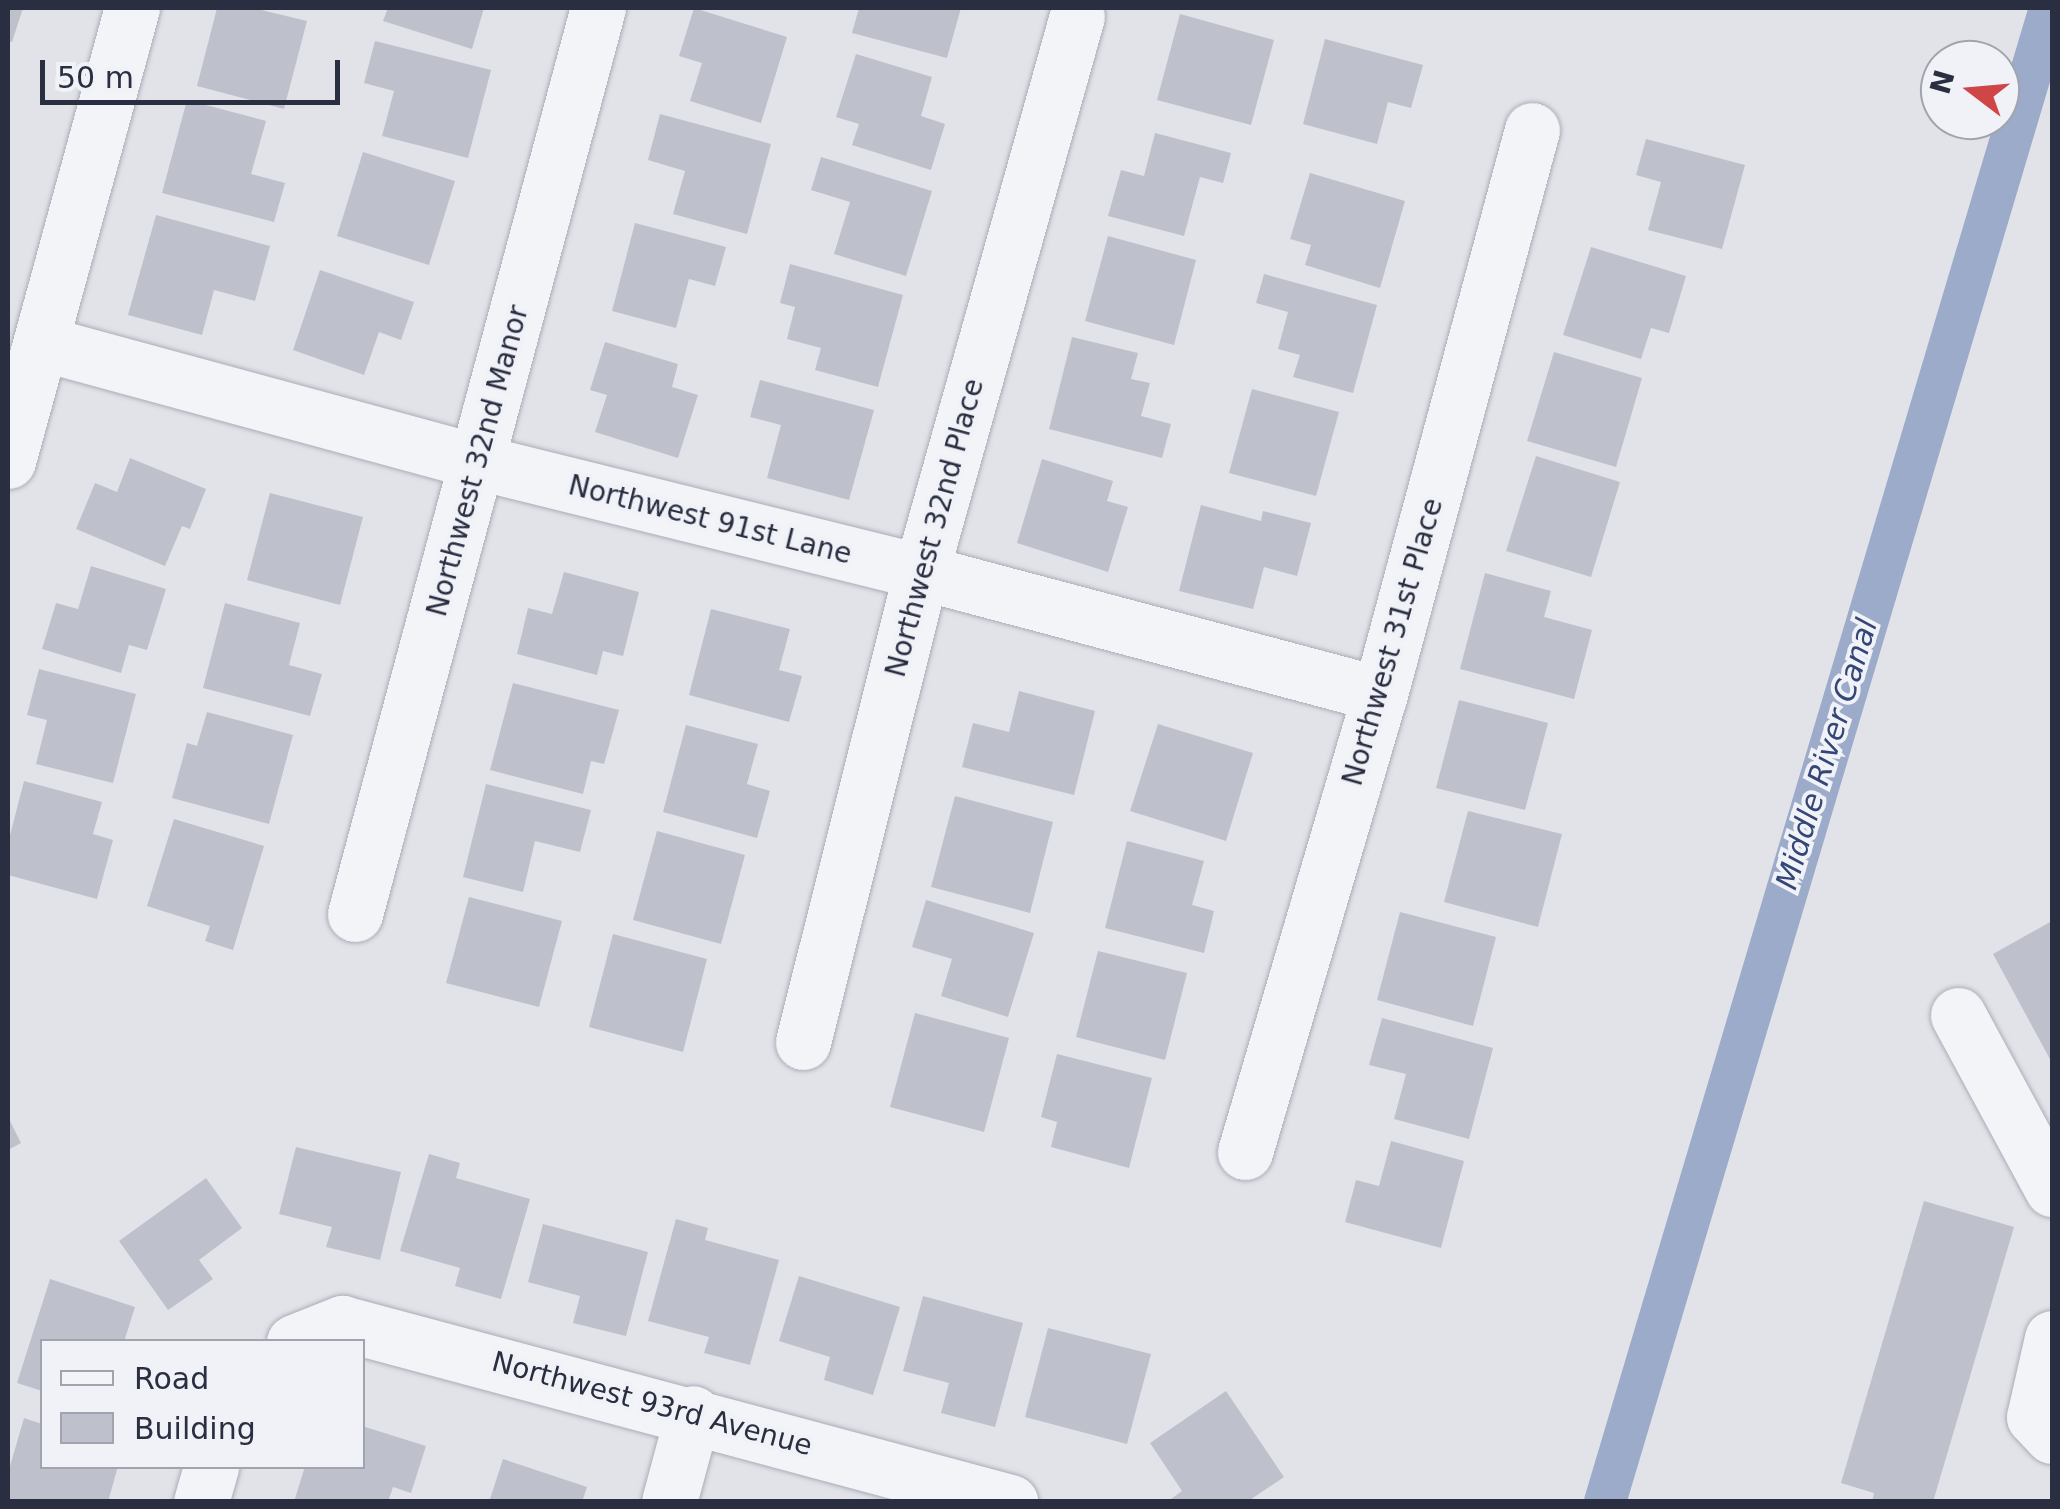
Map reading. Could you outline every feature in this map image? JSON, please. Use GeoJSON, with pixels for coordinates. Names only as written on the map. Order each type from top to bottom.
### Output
{"type":"FeatureCollection","features":[{"type":"Feature","properties":{"kind":"street"},"geometry":{"type":"LineString","coordinates":[[8,461],[132,8]]}},
{"type":"Feature","properties":{"kind":"street","name":"Northwest 32nd Manor"},"geometry":{"type":"LineString","coordinates":[[356,914],[598,8]]}},
{"type":"Feature","properties":{"kind":"street","name":"Northwest 32nd Place"},"geometry":{"type":"LineString","coordinates":[[803,1042],[921,572],[1077,16]]}},
{"type":"Feature","properties":{"kind":"street","name":"Northwest 31st Place"},"geometry":{"type":"LineString","coordinates":[[1245,1152],[1380,694],[1532,130]]}},
{"type":"Feature","properties":{"kind":"street","name":"Northwest 91st Lane"},"geometry":{"type":"LineString","coordinates":[[41,343],[478,462],[921,572],[1380,694]]}},
{"type":"Feature","properties":{"kind":"street"},"geometry":{"type":"LineString","coordinates":[[1958,1016],[2052,1189]]}},
{"type":"Feature","properties":{"kind":"street","name":"Northwest 93rd Avenue"},"geometry":{"type":"LineString","coordinates":[[301,1339],[342,1322],[693,1413],[1010,1502]]}},
{"type":"Feature","properties":{"kind":"street"},"geometry":{"type":"LineString","coordinates":[[2052,1338],[2034,1417],[2052,1436]]}},
{"type":"Feature","properties":{"kind":"street"},"geometry":{"type":"LineString","coordinates":[[669,1502],[693,1413]]}},
{"type":"Feature","properties":{"kind":"street"},"geometry":{"type":"LineString","coordinates":[[201,1502],[210,1469]]}},
{"type":"Feature","properties":{"kind":"building"},"geometry":{"type":"Polygon","coordinates":[[[8,8],[23,8],[12,42],[8,41],[8,8]]]}},
{"type":"Feature","properties":{"kind":"building"},"geometry":{"type":"Polygon","coordinates":[[[217,8],[253,8],[307,21],[284,109],[197,86],[217,8]]]}},
{"type":"Feature","properties":{"kind":"building"},"geometry":{"type":"Polygon","coordinates":[[[388,8],[484,8],[472,49],[383,21],[388,8]]]}},
{"type":"Feature","properties":{"kind":"building"},"geometry":{"type":"Polygon","coordinates":[[[694,8],[787,37],[761,123],[690,101],[702,63],[679,56],[694,8]]]}},
{"type":"Feature","properties":{"kind":"building"},"geometry":{"type":"Polygon","coordinates":[[[859,8],[961,8],[947,58],[852,33],[859,8]]]}},
{"type":"Feature","properties":{"kind":"building"},"geometry":{"type":"Polygon","coordinates":[[[1180,14],[1274,40],[1251,125],[1157,100],[1180,14]]]}},
{"type":"Feature","properties":{"kind":"building"},"geometry":{"type":"Polygon","coordinates":[[[1325,39],[1423,65],[1411,108],[1388,102],[1377,144],[1303,124],[1325,39]]]}},
{"type":"Feature","properties":{"kind":"building"},"geometry":{"type":"Polygon","coordinates":[[[375,41],[491,70],[468,158],[382,136],[394,91],[364,83],[375,41]]]}},
{"type":"Feature","properties":{"kind":"building"},"geometry":{"type":"Polygon","coordinates":[[[856,54],[932,77],[921,116],[945,124],[931,170],[852,145],[859,124],[836,117],[856,54]]]}},
{"type":"Feature","properties":{"kind":"building"},"geometry":{"type":"Polygon","coordinates":[[[187,100],[266,121],[251,174],[285,183],[274,222],[162,193],[187,100]]]}},
{"type":"Feature","properties":{"kind":"building"},"geometry":{"type":"Polygon","coordinates":[[[660,114],[771,144],[747,234],[673,214],[685,171],[648,160],[660,114]]]}},
{"type":"Feature","properties":{"kind":"building"},"geometry":{"type":"Polygon","coordinates":[[[1155,133],[1231,153],[1223,183],[1200,177],[1184,236],[1108,216],[1121,170],[1144,176],[1155,133]]]}},
{"type":"Feature","properties":{"kind":"building"},"geometry":{"type":"Polygon","coordinates":[[[1646,139],[1745,165],[1722,249],[1648,230],[1661,182],[1636,175],[1646,139]]]}},
{"type":"Feature","properties":{"kind":"building"},"geometry":{"type":"Polygon","coordinates":[[[363,152],[455,181],[429,265],[337,236],[363,152]]]}},
{"type":"Feature","properties":{"kind":"building"},"geometry":{"type":"Polygon","coordinates":[[[821,157],[932,191],[906,276],[834,254],[850,202],[811,190],[821,157]]]}},
{"type":"Feature","properties":{"kind":"building"},"geometry":{"type":"Polygon","coordinates":[[[1310,173],[1405,201],[1380,288],[1305,265],[1311,245],[1290,239],[1310,173]]]}},
{"type":"Feature","properties":{"kind":"building"},"geometry":{"type":"Polygon","coordinates":[[[156,215],[270,246],[255,301],[214,290],[202,335],[128,315],[156,215]]]}},
{"type":"Feature","properties":{"kind":"building"},"geometry":{"type":"Polygon","coordinates":[[[635,223],[726,247],[715,286],[689,279],[676,328],[612,311],[635,223]]]}},
{"type":"Feature","properties":{"kind":"building"},"geometry":{"type":"Polygon","coordinates":[[[1108,236],[1196,260],[1174,345],[1085,321],[1108,236]]]}},
{"type":"Feature","properties":{"kind":"building"},"geometry":{"type":"Polygon","coordinates":[[[1591,247],[1686,276],[1669,333],[1651,328],[1641,359],[1563,335],[1591,247]]]}},
{"type":"Feature","properties":{"kind":"building"},"geometry":{"type":"Polygon","coordinates":[[[790,264],[903,295],[878,387],[815,370],[821,348],[787,339],[795,307],[780,303],[790,264]]]}},
{"type":"Feature","properties":{"kind":"building"},"geometry":{"type":"Polygon","coordinates":[[[320,270],[414,302],[401,340],[379,332],[364,375],[293,350],[320,270]]]}},
{"type":"Feature","properties":{"kind":"building"},"geometry":{"type":"Polygon","coordinates":[[[1264,274],[1377,305],[1353,393],[1293,377],[1300,355],[1278,349],[1288,312],[1256,303],[1264,274]]]}},
{"type":"Feature","properties":{"kind":"building"},"geometry":{"type":"Polygon","coordinates":[[[1072,337],[1138,353],[1131,379],[1150,383],[1141,416],[1171,424],[1162,458],[1049,429],[1072,337]]]}},
{"type":"Feature","properties":{"kind":"building"},"geometry":{"type":"Polygon","coordinates":[[[605,342],[678,364],[672,387],[698,395],[678,458],[595,432],[607,395],[590,390],[605,342]]]}},
{"type":"Feature","properties":{"kind":"building"},"geometry":{"type":"Polygon","coordinates":[[[1554,352],[1642,378],[1616,467],[1527,441],[1554,352]]]}},
{"type":"Feature","properties":{"kind":"building"},"geometry":{"type":"Polygon","coordinates":[[[760,380],[874,410],[849,500],[767,478],[781,425],[750,417],[760,380]]]}},
{"type":"Feature","properties":{"kind":"building"},"geometry":{"type":"Polygon","coordinates":[[[1252,389],[1339,412],[1316,496],[1229,473],[1252,389]]]}},
{"type":"Feature","properties":{"kind":"building"},"geometry":{"type":"Polygon","coordinates":[[[1536,456],[1620,482],[1591,577],[1506,551],[1536,456]]]}},
{"type":"Feature","properties":{"kind":"building"},"geometry":{"type":"Polygon","coordinates":[[[130,458],[206,489],[190,529],[182,526],[165,566],[76,529],[95,483],[117,492],[130,458]]]}},
{"type":"Feature","properties":{"kind":"building"},"geometry":{"type":"Polygon","coordinates":[[[1042,459],[1113,481],[1107,501],[1128,507],[1108,572],[1017,543],[1042,459]]]}},
{"type":"Feature","properties":{"kind":"building"},"geometry":{"type":"Polygon","coordinates":[[[270,493],[363,517],[340,605],[247,580],[270,493]]]}},
{"type":"Feature","properties":{"kind":"building"},"geometry":{"type":"Polygon","coordinates":[[[1201,505],[1261,521],[1263,511],[1311,523],[1297,576],[1264,567],[1253,609],[1179,591],[1201,505]]]}},
{"type":"Feature","properties":{"kind":"building"},"geometry":{"type":"Polygon","coordinates":[[[91,566],[166,589],[147,650],[129,645],[121,673],[42,649],[56,603],[78,609],[91,566]]]}},
{"type":"Feature","properties":{"kind":"building"},"geometry":{"type":"Polygon","coordinates":[[[564,572],[639,592],[623,656],[603,651],[597,675],[517,654],[528,608],[552,614],[564,572]]]}},
{"type":"Feature","properties":{"kind":"building"},"geometry":{"type":"Polygon","coordinates":[[[1485,573],[1551,591],[1544,617],[1592,630],[1574,699],[1460,669],[1485,573]]]}},
{"type":"Feature","properties":{"kind":"building"},"geometry":{"type":"Polygon","coordinates":[[[225,603],[300,623],[289,665],[322,674],[310,716],[203,688],[225,603]]]}},
{"type":"Feature","properties":{"kind":"building"},"geometry":{"type":"Polygon","coordinates":[[[711,609],[790,629],[779,670],[802,676],[789,722],[689,695],[711,609]]]}},
{"type":"Feature","properties":{"kind":"building"},"geometry":{"type":"Polygon","coordinates":[[[39,669],[136,694],[113,783],[36,764],[47,720],[27,715],[39,669]]]}},
{"type":"Feature","properties":{"kind":"building"},"geometry":{"type":"Polygon","coordinates":[[[513,683],[619,710],[604,764],[591,761],[583,794],[490,770],[513,683]]]}},
{"type":"Feature","properties":{"kind":"building"},"geometry":{"type":"Polygon","coordinates":[[[1019,691],[1095,711],[1074,795],[962,767],[973,723],[1009,732],[1019,691]]]}},
{"type":"Feature","properties":{"kind":"building"},"geometry":{"type":"Polygon","coordinates":[[[1459,700],[1548,723],[1525,810],[1436,788],[1459,700]]]}},
{"type":"Feature","properties":{"kind":"building"},"geometry":{"type":"Polygon","coordinates":[[[207,712],[293,735],[269,824],[172,798],[187,743],[197,746],[207,712]]]}},
{"type":"Feature","properties":{"kind":"building"},"geometry":{"type":"Polygon","coordinates":[[[1158,724],[1253,753],[1226,841],[1130,811],[1158,724]]]}},
{"type":"Feature","properties":{"kind":"building"},"geometry":{"type":"Polygon","coordinates":[[[686,725],[758,744],[747,784],[770,791],[757,838],[663,812],[686,725]]]}},
{"type":"Feature","properties":{"kind":"building"},"geometry":{"type":"Polygon","coordinates":[[[24,781],[102,802],[93,834],[113,840],[97,899],[8,875],[8,843],[24,781]]]}},
{"type":"Feature","properties":{"kind":"building"},"geometry":{"type":"Polygon","coordinates":[[[486,784],[591,810],[580,852],[535,841],[523,892],[463,877],[486,784]]]}},
{"type":"Feature","properties":{"kind":"building"},"geometry":{"type":"Polygon","coordinates":[[[955,796],[1053,822],[1030,913],[931,887],[955,796]]]}},
{"type":"Feature","properties":{"kind":"building"},"geometry":{"type":"Polygon","coordinates":[[[1468,811],[1562,834],[1538,927],[1444,902],[1468,811]]]}},
{"type":"Feature","properties":{"kind":"building"},"geometry":{"type":"Polygon","coordinates":[[[174,819],[264,846],[233,950],[205,941],[210,926],[147,906],[174,819]]]}},
{"type":"Feature","properties":{"kind":"building"},"geometry":{"type":"Polygon","coordinates":[[[657,831],[745,855],[721,944],[633,920],[657,831]]]}},
{"type":"Feature","properties":{"kind":"building"},"geometry":{"type":"Polygon","coordinates":[[[1127,841],[1204,861],[1192,905],[1214,911],[1204,953],[1105,928],[1127,841]]]}},
{"type":"Feature","properties":{"kind":"building"},"geometry":{"type":"Polygon","coordinates":[[[469,897],[562,921],[539,1007],[446,983],[469,897]]]}},
{"type":"Feature","properties":{"kind":"building"},"geometry":{"type":"Polygon","coordinates":[[[926,900],[1034,933],[1008,1017],[941,996],[952,959],[912,947],[926,900]]]}},
{"type":"Feature","properties":{"kind":"building"},"geometry":{"type":"Polygon","coordinates":[[[1400,912],[1496,937],[1473,1026],[1377,1000],[1400,912]]]}},
{"type":"Feature","properties":{"kind":"building"},"geometry":{"type":"Polygon","coordinates":[[[2052,921],[2052,1063],[1993,954],[2052,921]]]}},
{"type":"Feature","properties":{"kind":"building"},"geometry":{"type":"Polygon","coordinates":[[[613,934],[707,959],[683,1052],[589,1027],[613,934]]]}},
{"type":"Feature","properties":{"kind":"building"},"geometry":{"type":"Polygon","coordinates":[[[1098,951],[1187,973],[1165,1060],[1076,1037],[1098,951]]]}},
{"type":"Feature","properties":{"kind":"building"},"geometry":{"type":"Polygon","coordinates":[[[915,1013],[1009,1038],[984,1132],[890,1107],[915,1013]]]}},
{"type":"Feature","properties":{"kind":"building"},"geometry":{"type":"Polygon","coordinates":[[[1382,1018],[1493,1048],[1469,1139],[1394,1119],[1406,1074],[1369,1065],[1382,1018]]]}},
{"type":"Feature","properties":{"kind":"building"},"geometry":{"type":"Polygon","coordinates":[[[1057,1054],[1152,1078],[1129,1168],[1051,1147],[1057,1122],[1041,1117],[1057,1054]]]}},
{"type":"Feature","properties":{"kind":"building"},"geometry":{"type":"Polygon","coordinates":[[[8,1117],[21,1143],[8,1150],[8,1117]]]}},
{"type":"Feature","properties":{"kind":"building"},"geometry":{"type":"Polygon","coordinates":[[[1391,1141],[1464,1161],[1441,1248],[1345,1222],[1356,1180],[1379,1186],[1391,1141]]]}},
{"type":"Feature","properties":{"kind":"building"},"geometry":{"type":"Polygon","coordinates":[[[296,1147],[401,1172],[380,1260],[326,1247],[332,1227],[279,1214],[296,1147]]]}},
{"type":"Feature","properties":{"kind":"building"},"geometry":{"type":"Polygon","coordinates":[[[429,1154],[460,1163],[456,1178],[530,1199],[501,1299],[455,1286],[460,1268],[400,1251],[429,1154]]]}},
{"type":"Feature","properties":{"kind":"building"},"geometry":{"type":"Polygon","coordinates":[[[206,1178],[242,1228],[199,1260],[213,1279],[168,1310],[119,1241],[206,1178]]]}},
{"type":"Feature","properties":{"kind":"building"},"geometry":{"type":"Polygon","coordinates":[[[1924,1201],[2014,1227],[1933,1502],[1872,1502],[1874,1493],[1841,1483],[1924,1201]]]}},
{"type":"Feature","properties":{"kind":"building"},"geometry":{"type":"Polygon","coordinates":[[[676,1219],[708,1228],[705,1240],[779,1260],[750,1365],[704,1353],[709,1337],[648,1321],[676,1219]]]}},
{"type":"Feature","properties":{"kind":"building"},"geometry":{"type":"Polygon","coordinates":[[[543,1224],[648,1252],[626,1336],[573,1323],[580,1296],[528,1282],[543,1224]]]}},
{"type":"Feature","properties":{"kind":"building"},"geometry":{"type":"Polygon","coordinates":[[[799,1276],[900,1307],[873,1395],[824,1380],[830,1357],[779,1341],[799,1276]]]}},
{"type":"Feature","properties":{"kind":"building"},"geometry":{"type":"Polygon","coordinates":[[[50,1279],[135,1307],[125,1339],[40,1339],[40,1390],[17,1383],[50,1279]]]}},
{"type":"Feature","properties":{"kind":"building"},"geometry":{"type":"Polygon","coordinates":[[[923,1296],[1023,1323],[995,1427],[941,1413],[949,1383],[903,1371],[923,1296]]]}},
{"type":"Feature","properties":{"kind":"building"},"geometry":{"type":"Polygon","coordinates":[[[1048,1328],[1151,1354],[1127,1444],[1025,1417],[1048,1328]]]}},
{"type":"Feature","properties":{"kind":"building"},"geometry":{"type":"Polygon","coordinates":[[[1226,1391],[1284,1477],[1247,1502],[1167,1502],[1182,1491],[1150,1443],[1226,1391]]]}},
{"type":"Feature","properties":{"kind":"building"},"geometry":{"type":"Polygon","coordinates":[[[24,1418],[40,1423],[40,1469],[117,1469],[108,1502],[8,1502],[8,1473],[24,1418]]]}},
{"type":"Feature","properties":{"kind":"building"},"geometry":{"type":"Polygon","coordinates":[[[365,1427],[426,1446],[411,1493],[393,1487],[388,1502],[294,1502],[304,1469],[365,1469],[365,1427]]]}},
{"type":"Feature","properties":{"kind":"building"},"geometry":{"type":"Polygon","coordinates":[[[503,1459],[587,1487],[582,1502],[489,1502],[503,1459]]]}},
{"type":"Feature","properties":{"kind":"waterway","name":"Middle River Canal"},"geometry":{"type":"LineString","coordinates":[[1605,1502],[2050,8]]}}]}
